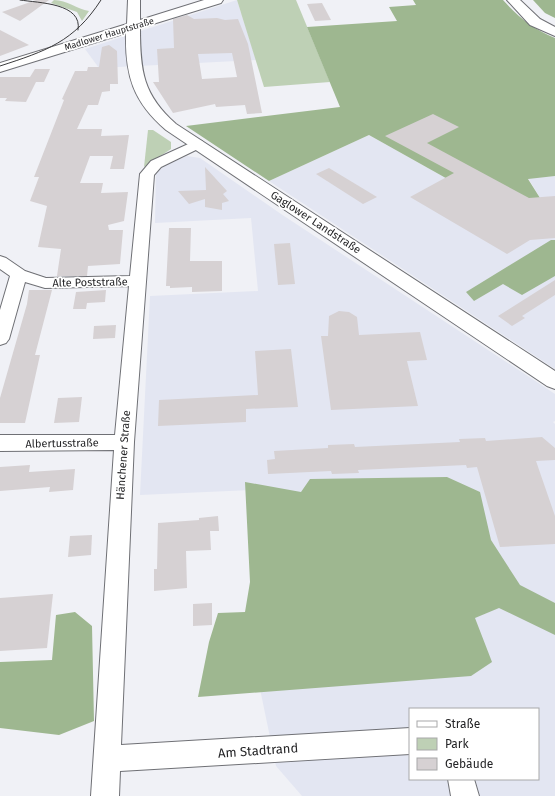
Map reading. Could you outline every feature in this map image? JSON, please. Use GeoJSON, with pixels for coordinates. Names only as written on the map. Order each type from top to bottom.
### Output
{"type":"FeatureCollection","features":[{"type":"Feature","properties":{"kind":"main road","name":"Gaglower Landstraße"},"geometry":{"type":"LineString","coordinates":[[134,0],[136,75],[141,92],[151,108],[171,127],[555,380]]}},
{"type":"Feature","properties":{"kind":"main road","name":"Madlower Hauptstraße"},"geometry":{"type":"LineString","coordinates":[[0,68],[217,0]]}},
{"type":"Feature","properties":{"kind":"main road"},"geometry":{"type":"LineString","coordinates":[[513,0],[535,22],[555,32]]}},
{"type":"Feature","properties":{"kind":"main road"},"geometry":{"type":"LineString","coordinates":[[525,0],[541,16],[555,25]]}},
{"type":"Feature","properties":{"kind":"street","name":"Hänchener Straße"},"geometry":{"type":"LineString","coordinates":[[105,796],[124,442],[147,174],[156,164],[197,144]]}},
{"type":"Feature","properties":{"kind":"street","name":"Alte Poststraße"},"geometry":{"type":"LineString","coordinates":[[0,261],[18,275],[45,283],[138,281]]}},
{"type":"Feature","properties":{"kind":"street"},"geometry":{"type":"LineString","coordinates":[[0,339],[18,275]]}},
{"type":"Feature","properties":{"kind":"street","name":"Albertusstraße"},"geometry":{"type":"LineString","coordinates":[[0,443],[124,442]]}},
{"type":"Feature","properties":{"kind":"street","name":"Am Stadtrand"},"geometry":{"type":"LineString","coordinates":[[106,759],[409,741]]}},
{"type":"Feature","properties":{"kind":"street"},"geometry":{"type":"LineString","coordinates":[[461,780],[465,796]]}},
{"type":"Feature","properties":{"kind":"shaded area"},"geometry":{"type":"Polygon","coordinates":[[[237,0],[256,60],[99,68],[85,49],[237,0]]]}},
{"type":"Feature","properties":{"kind":"shaded area"},"geometry":{"type":"Polygon","coordinates":[[[369,135],[512,215],[547,209],[528,178],[555,176],[555,369],[269,181],[369,135]]]}},
{"type":"Feature","properties":{"kind":"shaded area"},"geometry":{"type":"Polygon","coordinates":[[[187,156],[200,158],[281,214],[555,394],[555,421],[553,422],[555,424],[555,796],[302,796],[276,766],[260,689],[251,490],[140,495],[150,296],[258,291],[251,218],[155,223],[156,173],[165,165],[187,156]]]}},
{"type":"Feature","properties":{"kind":"green space"},"geometry":{"type":"Polygon","coordinates":[[[54,0],[63,1],[89,11],[82,21],[77,12],[51,3],[54,0]]]}},
{"type":"Feature","properties":{"kind":"green space"},"geometry":{"type":"Polygon","coordinates":[[[237,0],[296,0],[330,82],[264,87],[237,0]]]}},
{"type":"Feature","properties":{"kind":"green space"},"geometry":{"type":"Polygon","coordinates":[[[413,0],[503,0],[527,22],[540,31],[555,38],[555,176],[528,179],[547,209],[512,215],[369,135],[269,181],[186,126],[340,107],[307,27],[397,21],[389,7],[416,5],[413,0]]]}},
{"type":"Feature","properties":{"kind":"green space"},"geometry":{"type":"Polygon","coordinates":[[[533,0],[555,0],[555,18],[545,13],[533,0]]]}},
{"type":"Feature","properties":{"kind":"green space"},"geometry":{"type":"Polygon","coordinates":[[[148,130],[153,130],[171,142],[171,149],[144,167],[148,130]]]}},
{"type":"Feature","properties":{"kind":"green space"},"geometry":{"type":"Polygon","coordinates":[[[551,240],[555,240],[555,276],[522,295],[503,284],[474,301],[466,292],[551,240]]]}},
{"type":"Feature","properties":{"kind":"green space"},"geometry":{"type":"Polygon","coordinates":[[[447,477],[480,492],[491,540],[520,585],[555,603],[555,635],[499,608],[475,618],[492,662],[471,676],[198,697],[209,642],[218,613],[245,612],[250,582],[245,482],[301,492],[310,479],[447,477]]]}},
{"type":"Feature","properties":{"kind":"green space"},"geometry":{"type":"Polygon","coordinates":[[[75,612],[92,626],[94,721],[59,735],[0,728],[0,662],[52,660],[56,615],[75,612]]]}},
{"type":"Feature","properties":{"kind":"building"},"geometry":{"type":"Polygon","coordinates":[[[36,0],[49,0],[20,21],[2,12],[36,0]]]}},
{"type":"Feature","properties":{"kind":"building"},"geometry":{"type":"Polygon","coordinates":[[[322,3],[331,20],[315,21],[307,4],[322,3]]]}},
{"type":"Feature","properties":{"kind":"building"},"geometry":{"type":"Polygon","coordinates":[[[187,15],[194,19],[238,19],[248,44],[262,113],[247,114],[245,105],[216,107],[215,104],[173,113],[153,82],[159,82],[157,49],[174,48],[173,19],[187,15]],[[232,53],[198,54],[202,79],[237,77],[232,53]]]}},
{"type":"Feature","properties":{"kind":"building"},"geometry":{"type":"Polygon","coordinates":[[[0,30],[29,45],[0,56],[0,30]]]}},
{"type":"Feature","properties":{"kind":"building"},"geometry":{"type":"Polygon","coordinates":[[[109,45],[117,51],[118,84],[110,84],[110,91],[102,92],[98,105],[88,105],[77,129],[102,129],[101,136],[129,135],[124,169],[110,169],[113,156],[90,156],[80,183],[103,183],[101,193],[128,192],[124,221],[108,225],[109,230],[123,230],[120,264],[88,266],[87,276],[57,276],[61,249],[38,247],[47,206],[30,201],[39,177],[34,177],[64,100],[62,99],[75,71],[87,71],[88,67],[99,67],[102,47],[109,45]]]}},
{"type":"Feature","properties":{"kind":"building"},"geometry":{"type":"Polygon","coordinates":[[[35,69],[50,69],[44,82],[36,82],[26,102],[5,101],[7,98],[0,98],[0,77],[30,77],[35,69]]]}},
{"type":"Feature","properties":{"kind":"building"},"geometry":{"type":"Polygon","coordinates":[[[433,114],[459,127],[427,143],[529,198],[555,196],[555,238],[530,240],[507,254],[410,197],[454,173],[385,136],[433,114]]]}},
{"type":"Feature","properties":{"kind":"building"},"geometry":{"type":"Polygon","coordinates":[[[205,167],[227,191],[223,194],[229,201],[222,203],[222,210],[205,207],[205,199],[189,204],[178,191],[206,190],[205,167]]]}},
{"type":"Feature","properties":{"kind":"building"},"geometry":{"type":"Polygon","coordinates":[[[329,168],[377,197],[363,204],[316,174],[329,168]]]}},
{"type":"Feature","properties":{"kind":"building"},"geometry":{"type":"Polygon","coordinates":[[[169,228],[191,228],[190,261],[222,261],[222,291],[192,292],[192,287],[170,288],[170,286],[166,286],[169,228]]]}},
{"type":"Feature","properties":{"kind":"building"},"geometry":{"type":"Polygon","coordinates":[[[290,243],[295,284],[278,285],[274,244],[290,243]]]}},
{"type":"Feature","properties":{"kind":"building"},"geometry":{"type":"Polygon","coordinates":[[[555,280],[555,295],[522,316],[525,318],[512,326],[498,316],[555,280]]]}},
{"type":"Feature","properties":{"kind":"building"},"geometry":{"type":"Polygon","coordinates":[[[29,290],[52,290],[35,355],[40,355],[25,423],[0,423],[0,398],[27,304],[29,290]]]}},
{"type":"Feature","properties":{"kind":"building"},"geometry":{"type":"Polygon","coordinates":[[[106,290],[105,302],[87,303],[86,309],[73,309],[76,292],[106,290]]]}},
{"type":"Feature","properties":{"kind":"building"},"geometry":{"type":"Polygon","coordinates":[[[339,311],[349,312],[357,317],[359,335],[420,332],[427,360],[407,361],[418,406],[331,410],[321,336],[328,336],[329,316],[339,311]]]}},
{"type":"Feature","properties":{"kind":"building"},"geometry":{"type":"Polygon","coordinates":[[[116,325],[115,338],[93,339],[94,326],[116,325]]]}},
{"type":"Feature","properties":{"kind":"building"},"geometry":{"type":"Polygon","coordinates":[[[291,349],[298,407],[246,409],[246,422],[158,426],[159,400],[258,395],[255,351],[291,349]]]}},
{"type":"Feature","properties":{"kind":"building"},"geometry":{"type":"Polygon","coordinates":[[[82,397],[79,422],[54,423],[58,398],[82,397]]]}},
{"type":"Feature","properties":{"kind":"building"},"geometry":{"type":"Polygon","coordinates":[[[542,437],[555,448],[555,460],[536,461],[555,516],[555,544],[500,547],[477,467],[467,468],[466,465],[358,470],[359,473],[332,474],[331,471],[268,474],[267,460],[275,459],[274,451],[328,448],[328,445],[354,444],[355,447],[460,442],[459,439],[485,438],[486,441],[542,437]]]}},
{"type":"Feature","properties":{"kind":"building"},"geometry":{"type":"Polygon","coordinates":[[[30,465],[29,472],[75,469],[73,490],[49,492],[50,487],[0,491],[0,467],[30,465]]]}},
{"type":"Feature","properties":{"kind":"building"},"geometry":{"type":"Polygon","coordinates":[[[218,516],[219,531],[210,531],[211,550],[186,551],[187,588],[154,591],[154,569],[157,569],[158,523],[199,520],[199,518],[218,516]]]}},
{"type":"Feature","properties":{"kind":"building"},"geometry":{"type":"Polygon","coordinates":[[[92,535],[91,555],[68,557],[70,536],[92,535]]]}},
{"type":"Feature","properties":{"kind":"building"},"geometry":{"type":"Polygon","coordinates":[[[53,594],[47,648],[0,651],[0,598],[53,594]]]}},
{"type":"Feature","properties":{"kind":"building"},"geometry":{"type":"Polygon","coordinates":[[[212,603],[212,625],[193,626],[193,604],[212,603]]]}},
{"type":"Feature","properties":{"kind":"tram line"},"geometry":{"type":"LineString","coordinates":[[20,0],[48,4],[67,9],[74,14],[78,21],[78,28]]}},
{"type":"Feature","properties":{"kind":"tram line"},"geometry":{"type":"LineString","coordinates":[[78,28],[91,14],[101,0]]}},
{"type":"Feature","properties":{"kind":"tram line"},"geometry":{"type":"LineString","coordinates":[[0,66],[45,50],[58,43],[78,28]]}}]}
